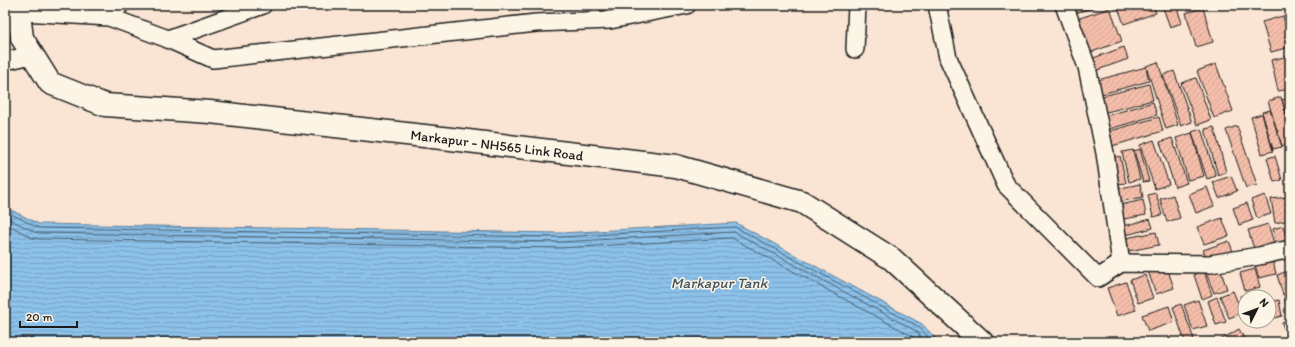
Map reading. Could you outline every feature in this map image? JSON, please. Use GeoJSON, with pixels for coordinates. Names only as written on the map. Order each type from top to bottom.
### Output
{"type":"FeatureCollection","features":[{"type":"Feature","properties":{"kind":"main road","name":"Markapur - NH565 Link Road"},"geometry":{"type":"LineString","coordinates":[[14,9],[22,38],[50,83],[105,105],[218,113],[676,166],[802,202],[892,259],[982,342]]}},
{"type":"Feature","properties":{"kind":"street"},"geometry":{"type":"LineString","coordinates":[[168,39],[263,5]]}},
{"type":"Feature","properties":{"kind":"street"},"geometry":{"type":"LineString","coordinates":[[14,9],[114,11],[168,39],[213,59],[536,23],[610,20],[687,5]]}},
{"type":"Feature","properties":{"kind":"street"},"geometry":{"type":"LineString","coordinates":[[855,48],[858,5]]}},
{"type":"Feature","properties":{"kind":"street"},"geometry":{"type":"LineString","coordinates":[[937,5],[948,58],[1006,185],[1098,278],[1121,263],[1210,264],[1259,256],[1290,248]]}},
{"type":"Feature","properties":{"kind":"street"},"geometry":{"type":"LineString","coordinates":[[1064,5],[1087,67],[1105,153],[1121,263]]}},
{"type":"Feature","properties":{"kind":"street"},"geometry":{"type":"LineString","coordinates":[[5,62],[32,54]]}},
{"type":"Feature","properties":{"kind":"water","name":"Markapur Tank"},"geometry":{"type":"Polygon","coordinates":[[[5,207],[39,224],[561,233],[736,223],[922,324],[939,342],[5,342],[5,207]]]}},
{"type":"Feature","properties":{"kind":"building"},"geometry":{"type":"Polygon","coordinates":[[[1069,5],[1102,5],[1072,14],[1069,5]]]}},
{"type":"Feature","properties":{"kind":"building"},"geometry":{"type":"Polygon","coordinates":[[[1117,5],[1153,5],[1156,13],[1124,24],[1117,5]]]}},
{"type":"Feature","properties":{"kind":"building"},"geometry":{"type":"Polygon","coordinates":[[[1162,5],[1176,5],[1182,23],[1170,27],[1162,5]]]}},
{"type":"Feature","properties":{"kind":"building"},"geometry":{"type":"Polygon","coordinates":[[[1110,8],[1122,41],[1089,53],[1077,19],[1110,8]]]}},
{"type":"Feature","properties":{"kind":"building"},"geometry":{"type":"Polygon","coordinates":[[[1203,8],[1213,42],[1196,47],[1186,13],[1203,8]]]}},
{"type":"Feature","properties":{"kind":"building"},"geometry":{"type":"Polygon","coordinates":[[[1283,16],[1290,40],[1290,47],[1271,52],[1262,22],[1283,16]]]}},
{"type":"Feature","properties":{"kind":"building"},"geometry":{"type":"Polygon","coordinates":[[[1124,47],[1128,59],[1092,72],[1088,60],[1124,47]]]}},
{"type":"Feature","properties":{"kind":"building"},"geometry":{"type":"Polygon","coordinates":[[[1289,56],[1290,89],[1278,91],[1271,60],[1289,56]]]}},
{"type":"Feature","properties":{"kind":"building"},"geometry":{"type":"Polygon","coordinates":[[[1158,62],[1178,125],[1166,129],[1146,66],[1158,62]]]}},
{"type":"Feature","properties":{"kind":"building"},"geometry":{"type":"Polygon","coordinates":[[[1216,64],[1233,111],[1214,118],[1197,71],[1216,64]]]}},
{"type":"Feature","properties":{"kind":"building"},"geometry":{"type":"Polygon","coordinates":[[[1146,67],[1149,81],[1098,95],[1094,81],[1146,67]]]}},
{"type":"Feature","properties":{"kind":"building"},"geometry":{"type":"Polygon","coordinates":[[[1174,71],[1192,122],[1181,126],[1163,75],[1174,71]]]}},
{"type":"Feature","properties":{"kind":"building"},"geometry":{"type":"Polygon","coordinates":[[[1196,78],[1211,120],[1197,125],[1181,83],[1196,78]]]}},
{"type":"Feature","properties":{"kind":"building"},"geometry":{"type":"Polygon","coordinates":[[[1149,84],[1153,100],[1103,113],[1099,97],[1149,84]]]}},
{"type":"Feature","properties":{"kind":"building"},"geometry":{"type":"Polygon","coordinates":[[[1281,97],[1290,127],[1290,143],[1282,146],[1268,101],[1281,97]]]}},
{"type":"Feature","properties":{"kind":"building"},"geometry":{"type":"Polygon","coordinates":[[[1290,98],[1290,126],[1282,100],[1290,98]]]}},
{"type":"Feature","properties":{"kind":"building"},"geometry":{"type":"Polygon","coordinates":[[[1153,102],[1157,115],[1106,130],[1102,117],[1153,102]]]}},
{"type":"Feature","properties":{"kind":"building"},"geometry":{"type":"Polygon","coordinates":[[[1270,110],[1282,147],[1273,149],[1262,112],[1270,110]]]}},
{"type":"Feature","properties":{"kind":"building"},"geometry":{"type":"Polygon","coordinates":[[[1262,114],[1273,151],[1262,154],[1251,117],[1262,114]]]}},
{"type":"Feature","properties":{"kind":"building"},"geometry":{"type":"Polygon","coordinates":[[[1159,117],[1163,131],[1112,146],[1107,132],[1159,117]]]}},
{"type":"Feature","properties":{"kind":"building"},"geometry":{"type":"Polygon","coordinates":[[[1237,126],[1257,185],[1246,188],[1226,130],[1237,126]]]}},
{"type":"Feature","properties":{"kind":"building"},"geometry":{"type":"Polygon","coordinates":[[[1214,127],[1226,172],[1218,175],[1205,129],[1214,127]]]}},
{"type":"Feature","properties":{"kind":"building"},"geometry":{"type":"Polygon","coordinates":[[[1201,129],[1216,176],[1207,179],[1192,132],[1201,129]]]}},
{"type":"Feature","properties":{"kind":"building"},"geometry":{"type":"Polygon","coordinates":[[[1192,133],[1204,176],[1188,180],[1176,138],[1192,133]]]}},
{"type":"Feature","properties":{"kind":"building"},"geometry":{"type":"Polygon","coordinates":[[[1172,138],[1187,183],[1175,187],[1160,142],[1172,138]]]}},
{"type":"Feature","properties":{"kind":"building"},"geometry":{"type":"Polygon","coordinates":[[[1154,140],[1169,184],[1155,189],[1140,145],[1154,140]]]}},
{"type":"Feature","properties":{"kind":"building"},"geometry":{"type":"Polygon","coordinates":[[[1140,149],[1149,181],[1143,182],[1134,151],[1140,149]]]}},
{"type":"Feature","properties":{"kind":"building"},"geometry":{"type":"Polygon","coordinates":[[[1133,150],[1140,179],[1129,182],[1122,152],[1133,150]]]}},
{"type":"Feature","properties":{"kind":"building"},"geometry":{"type":"Polygon","coordinates":[[[1120,156],[1126,183],[1117,184],[1112,158],[1120,156]]]}},
{"type":"Feature","properties":{"kind":"building"},"geometry":{"type":"Polygon","coordinates":[[[1275,156],[1282,180],[1274,182],[1267,158],[1275,156]]]}},
{"type":"Feature","properties":{"kind":"building"},"geometry":{"type":"Polygon","coordinates":[[[1231,176],[1237,191],[1219,198],[1213,182],[1231,176]]]}},
{"type":"Feature","properties":{"kind":"building"},"geometry":{"type":"Polygon","coordinates":[[[1140,184],[1143,197],[1119,202],[1116,189],[1140,184]]]}},
{"type":"Feature","properties":{"kind":"building"},"geometry":{"type":"Polygon","coordinates":[[[1207,187],[1214,206],[1196,213],[1189,194],[1207,187]]]}},
{"type":"Feature","properties":{"kind":"building"},"geometry":{"type":"Polygon","coordinates":[[[1156,193],[1162,215],[1153,217],[1148,195],[1156,193]]]}},
{"type":"Feature","properties":{"kind":"building"},"geometry":{"type":"Polygon","coordinates":[[[1173,195],[1180,218],[1167,222],[1160,199],[1173,195]]]}},
{"type":"Feature","properties":{"kind":"building"},"geometry":{"type":"Polygon","coordinates":[[[1265,195],[1271,214],[1257,218],[1251,200],[1265,195]]]}},
{"type":"Feature","properties":{"kind":"building"},"geometry":{"type":"Polygon","coordinates":[[[1288,197],[1290,220],[1275,223],[1271,199],[1288,197]]]}},
{"type":"Feature","properties":{"kind":"building"},"geometry":{"type":"Polygon","coordinates":[[[1143,200],[1146,215],[1119,220],[1116,206],[1143,200]]]}},
{"type":"Feature","properties":{"kind":"building"},"geometry":{"type":"Polygon","coordinates":[[[1247,203],[1253,220],[1239,225],[1233,208],[1247,203]]]}},
{"type":"Feature","properties":{"kind":"building"},"geometry":{"type":"Polygon","coordinates":[[[1222,218],[1229,236],[1204,244],[1197,227],[1222,218]]]}},
{"type":"Feature","properties":{"kind":"building"},"geometry":{"type":"Polygon","coordinates":[[[1150,219],[1153,228],[1122,236],[1120,227],[1150,219]]]}},
{"type":"Feature","properties":{"kind":"building"},"geometry":{"type":"Polygon","coordinates":[[[1268,224],[1276,249],[1256,255],[1248,230],[1268,224]]]}},
{"type":"Feature","properties":{"kind":"building"},"geometry":{"type":"Polygon","coordinates":[[[1283,226],[1288,243],[1277,246],[1273,229],[1283,226]]]}},
{"type":"Feature","properties":{"kind":"building"},"geometry":{"type":"Polygon","coordinates":[[[1156,232],[1159,245],[1124,252],[1121,239],[1156,232]]]}},
{"type":"Feature","properties":{"kind":"building"},"geometry":{"type":"Polygon","coordinates":[[[1229,241],[1234,254],[1207,263],[1203,250],[1229,241]]]}},
{"type":"Feature","properties":{"kind":"building"},"geometry":{"type":"Polygon","coordinates":[[[1272,257],[1276,274],[1259,278],[1254,262],[1272,257]]]}},
{"type":"Feature","properties":{"kind":"building"},"geometry":{"type":"Polygon","coordinates":[[[1166,265],[1174,288],[1156,294],[1148,271],[1166,265]]]}},
{"type":"Feature","properties":{"kind":"building"},"geometry":{"type":"Polygon","coordinates":[[[1219,266],[1227,289],[1214,293],[1205,270],[1219,266]]]}},
{"type":"Feature","properties":{"kind":"building"},"geometry":{"type":"Polygon","coordinates":[[[1255,269],[1260,287],[1244,289],[1240,273],[1255,269]]]}},
{"type":"Feature","properties":{"kind":"building"},"geometry":{"type":"Polygon","coordinates":[[[1290,270],[1290,292],[1283,295],[1277,275],[1290,270]]]}},
{"type":"Feature","properties":{"kind":"building"},"geometry":{"type":"Polygon","coordinates":[[[1204,271],[1212,295],[1202,299],[1194,275],[1204,271]]]}},
{"type":"Feature","properties":{"kind":"building"},"geometry":{"type":"Polygon","coordinates":[[[1145,275],[1153,298],[1138,303],[1130,280],[1145,275]]]}},
{"type":"Feature","properties":{"kind":"building"},"geometry":{"type":"Polygon","coordinates":[[[1126,282],[1136,310],[1117,316],[1107,288],[1126,282]]]}},
{"type":"Feature","properties":{"kind":"building"},"geometry":{"type":"Polygon","coordinates":[[[1233,291],[1237,301],[1237,315],[1229,318],[1220,296],[1233,291]]]}},
{"type":"Feature","properties":{"kind":"building"},"geometry":{"type":"Polygon","coordinates":[[[1290,295],[1290,314],[1289,314],[1284,297],[1290,295]]]}},
{"type":"Feature","properties":{"kind":"building"},"geometry":{"type":"Polygon","coordinates":[[[1217,297],[1226,322],[1216,325],[1208,301],[1217,297]]]}},
{"type":"Feature","properties":{"kind":"building"},"geometry":{"type":"Polygon","coordinates":[[[1198,300],[1207,326],[1193,330],[1184,305],[1198,300]]]}},
{"type":"Feature","properties":{"kind":"building"},"geometry":{"type":"Polygon","coordinates":[[[1277,300],[1279,300],[1282,316],[1277,317],[1277,300]]]}},
{"type":"Feature","properties":{"kind":"building"},"geometry":{"type":"Polygon","coordinates":[[[1181,304],[1194,339],[1185,342],[1173,307],[1181,304]]]}},
{"type":"Feature","properties":{"kind":"building"},"geometry":{"type":"Polygon","coordinates":[[[1169,306],[1174,322],[1148,331],[1142,315],[1169,306]]]}},
{"type":"Feature","properties":{"kind":"building"},"geometry":{"type":"Polygon","coordinates":[[[1290,320],[1290,340],[1288,341],[1282,323],[1290,320]]]}},
{"type":"Feature","properties":{"kind":"building"},"geometry":{"type":"Polygon","coordinates":[[[1239,329],[1245,340],[1241,342],[1217,342],[1239,329]]]}}]}
